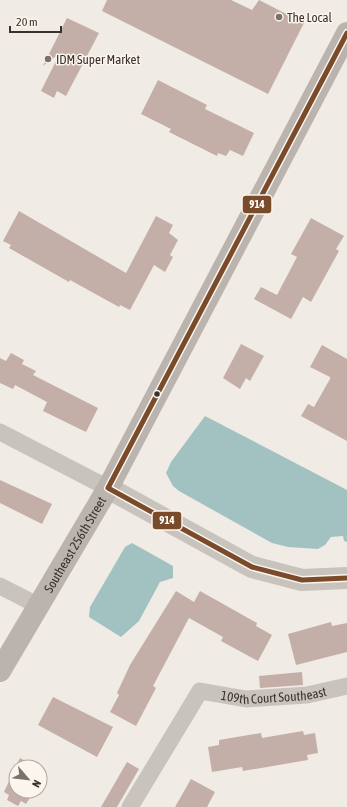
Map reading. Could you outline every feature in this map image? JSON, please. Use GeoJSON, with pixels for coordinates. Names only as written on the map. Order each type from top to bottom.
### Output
{"type":"FeatureCollection","features":[{"type":"Feature","properties":{"kind":"main road","name":"Southeast 256th Street"},"geometry":{"type":"LineString","coordinates":[[0,671],[108,488],[347,33]]}},
{"type":"Feature","properties":{"kind":"street"},"geometry":{"type":"LineString","coordinates":[[0,432],[108,488],[252,567],[302,580],[347,578]]}},
{"type":"Feature","properties":{"kind":"street"},"geometry":{"type":"LineString","coordinates":[[0,586],[39,606]]}},
{"type":"Feature","properties":{"kind":"street","name":"109th Court Southeast"},"geometry":{"type":"LineString","coordinates":[[130,807],[200,691],[246,699],[307,695],[347,686]]}},
{"type":"Feature","properties":{"kind":"water"},"geometry":{"type":"Polygon","coordinates":[[[205,416],[347,490],[347,542],[344,541],[343,536],[331,537],[325,545],[318,549],[288,547],[272,543],[179,491],[173,486],[166,473],[171,462],[205,416]]]}},
{"type":"Feature","properties":{"kind":"water"},"geometry":{"type":"Polygon","coordinates":[[[132,543],[173,566],[173,578],[160,582],[139,621],[121,637],[89,617],[90,607],[125,547],[132,543]]]}},
{"type":"Feature","properties":{"kind":"building"},"geometry":{"type":"Polygon","coordinates":[[[107,0],[231,0],[252,10],[259,0],[304,23],[268,94],[102,11],[107,0]]]}},
{"type":"Feature","properties":{"kind":"building"},"geometry":{"type":"Polygon","coordinates":[[[67,18],[99,33],[66,96],[57,91],[54,98],[41,91],[60,53],[43,66],[67,18]]]}},
{"type":"Feature","properties":{"kind":"building"},"geometry":{"type":"Polygon","coordinates":[[[158,80],[207,105],[205,109],[254,133],[243,156],[230,150],[226,156],[218,153],[217,156],[169,132],[171,129],[141,114],[158,80]]]}},
{"type":"Feature","properties":{"kind":"building"},"geometry":{"type":"Polygon","coordinates":[[[19,211],[126,273],[156,216],[173,225],[169,233],[178,240],[170,255],[173,257],[165,272],[154,265],[130,310],[120,305],[119,307],[70,280],[69,282],[9,248],[11,245],[3,241],[19,211]]]}},
{"type":"Feature","properties":{"kind":"building"},"geometry":{"type":"Polygon","coordinates":[[[311,218],[344,236],[336,249],[339,251],[311,302],[303,297],[291,319],[254,299],[261,287],[277,295],[297,257],[291,254],[311,218]]]}},
{"type":"Feature","properties":{"kind":"building"},"geometry":{"type":"Polygon","coordinates":[[[241,344],[264,356],[250,381],[246,378],[240,389],[223,378],[241,344]]]}},
{"type":"Feature","properties":{"kind":"building"},"geometry":{"type":"Polygon","coordinates":[[[322,345],[347,359],[347,441],[301,416],[308,404],[314,407],[330,379],[330,377],[310,367],[322,345]]]}},
{"type":"Feature","properties":{"kind":"building"},"geometry":{"type":"Polygon","coordinates":[[[11,353],[24,360],[22,364],[36,371],[33,375],[98,408],[86,432],[43,411],[47,402],[15,385],[13,389],[0,383],[0,358],[6,361],[11,353]]]}},
{"type":"Feature","properties":{"kind":"building"},"geometry":{"type":"Polygon","coordinates":[[[0,480],[52,504],[42,524],[0,503],[0,480]]]}},
{"type":"Feature","properties":{"kind":"building"},"geometry":{"type":"Polygon","coordinates":[[[176,591],[194,602],[200,591],[257,623],[256,626],[272,635],[258,661],[221,641],[223,637],[189,618],[153,686],[156,688],[136,726],[110,712],[119,695],[117,693],[130,665],[176,591]]]}},
{"type":"Feature","properties":{"kind":"building"},"geometry":{"type":"Polygon","coordinates":[[[331,622],[332,626],[347,623],[347,652],[296,665],[288,634],[331,622]]]}},
{"type":"Feature","properties":{"kind":"building"},"geometry":{"type":"Polygon","coordinates":[[[302,672],[303,685],[260,688],[259,676],[302,672]]]}},
{"type":"Feature","properties":{"kind":"building"},"geometry":{"type":"Polygon","coordinates":[[[53,697],[113,727],[97,757],[38,725],[53,697]]]}},
{"type":"Feature","properties":{"kind":"building"},"geometry":{"type":"Polygon","coordinates":[[[303,731],[304,735],[315,733],[318,753],[307,755],[308,760],[243,771],[242,767],[212,772],[208,747],[219,745],[219,740],[261,733],[262,738],[303,731]]]}},
{"type":"Feature","properties":{"kind":"building"},"geometry":{"type":"Polygon","coordinates":[[[127,762],[139,769],[117,807],[101,807],[127,762]]]}},
{"type":"Feature","properties":{"kind":"building"},"geometry":{"type":"Polygon","coordinates":[[[191,779],[215,792],[207,807],[175,807],[191,779]]]}},
{"type":"Feature","properties":{"kind":"building"},"geometry":{"type":"Polygon","coordinates":[[[8,784],[8,794],[4,792],[8,784]]]}},
{"type":"Feature","properties":{"kind":"building"},"geometry":{"type":"Polygon","coordinates":[[[8,798],[8,799],[29,799],[26,804],[21,801],[18,806],[7,800],[8,798]]]}},
{"type":"Feature","properties":{"kind":"transit line","name":"914"},"geometry":{"type":"LineString","coordinates":[[347,33],[108,488],[252,567],[302,580],[347,578]]}},
{"type":"Feature","properties":{"kind":"place","name":"The Local"},"geometry":{"type":"Point","coordinates":[279,17]}},
{"type":"Feature","properties":{"kind":"place","name":"IDM Super Market"},"geometry":{"type":"Point","coordinates":[48,59]}}]}
